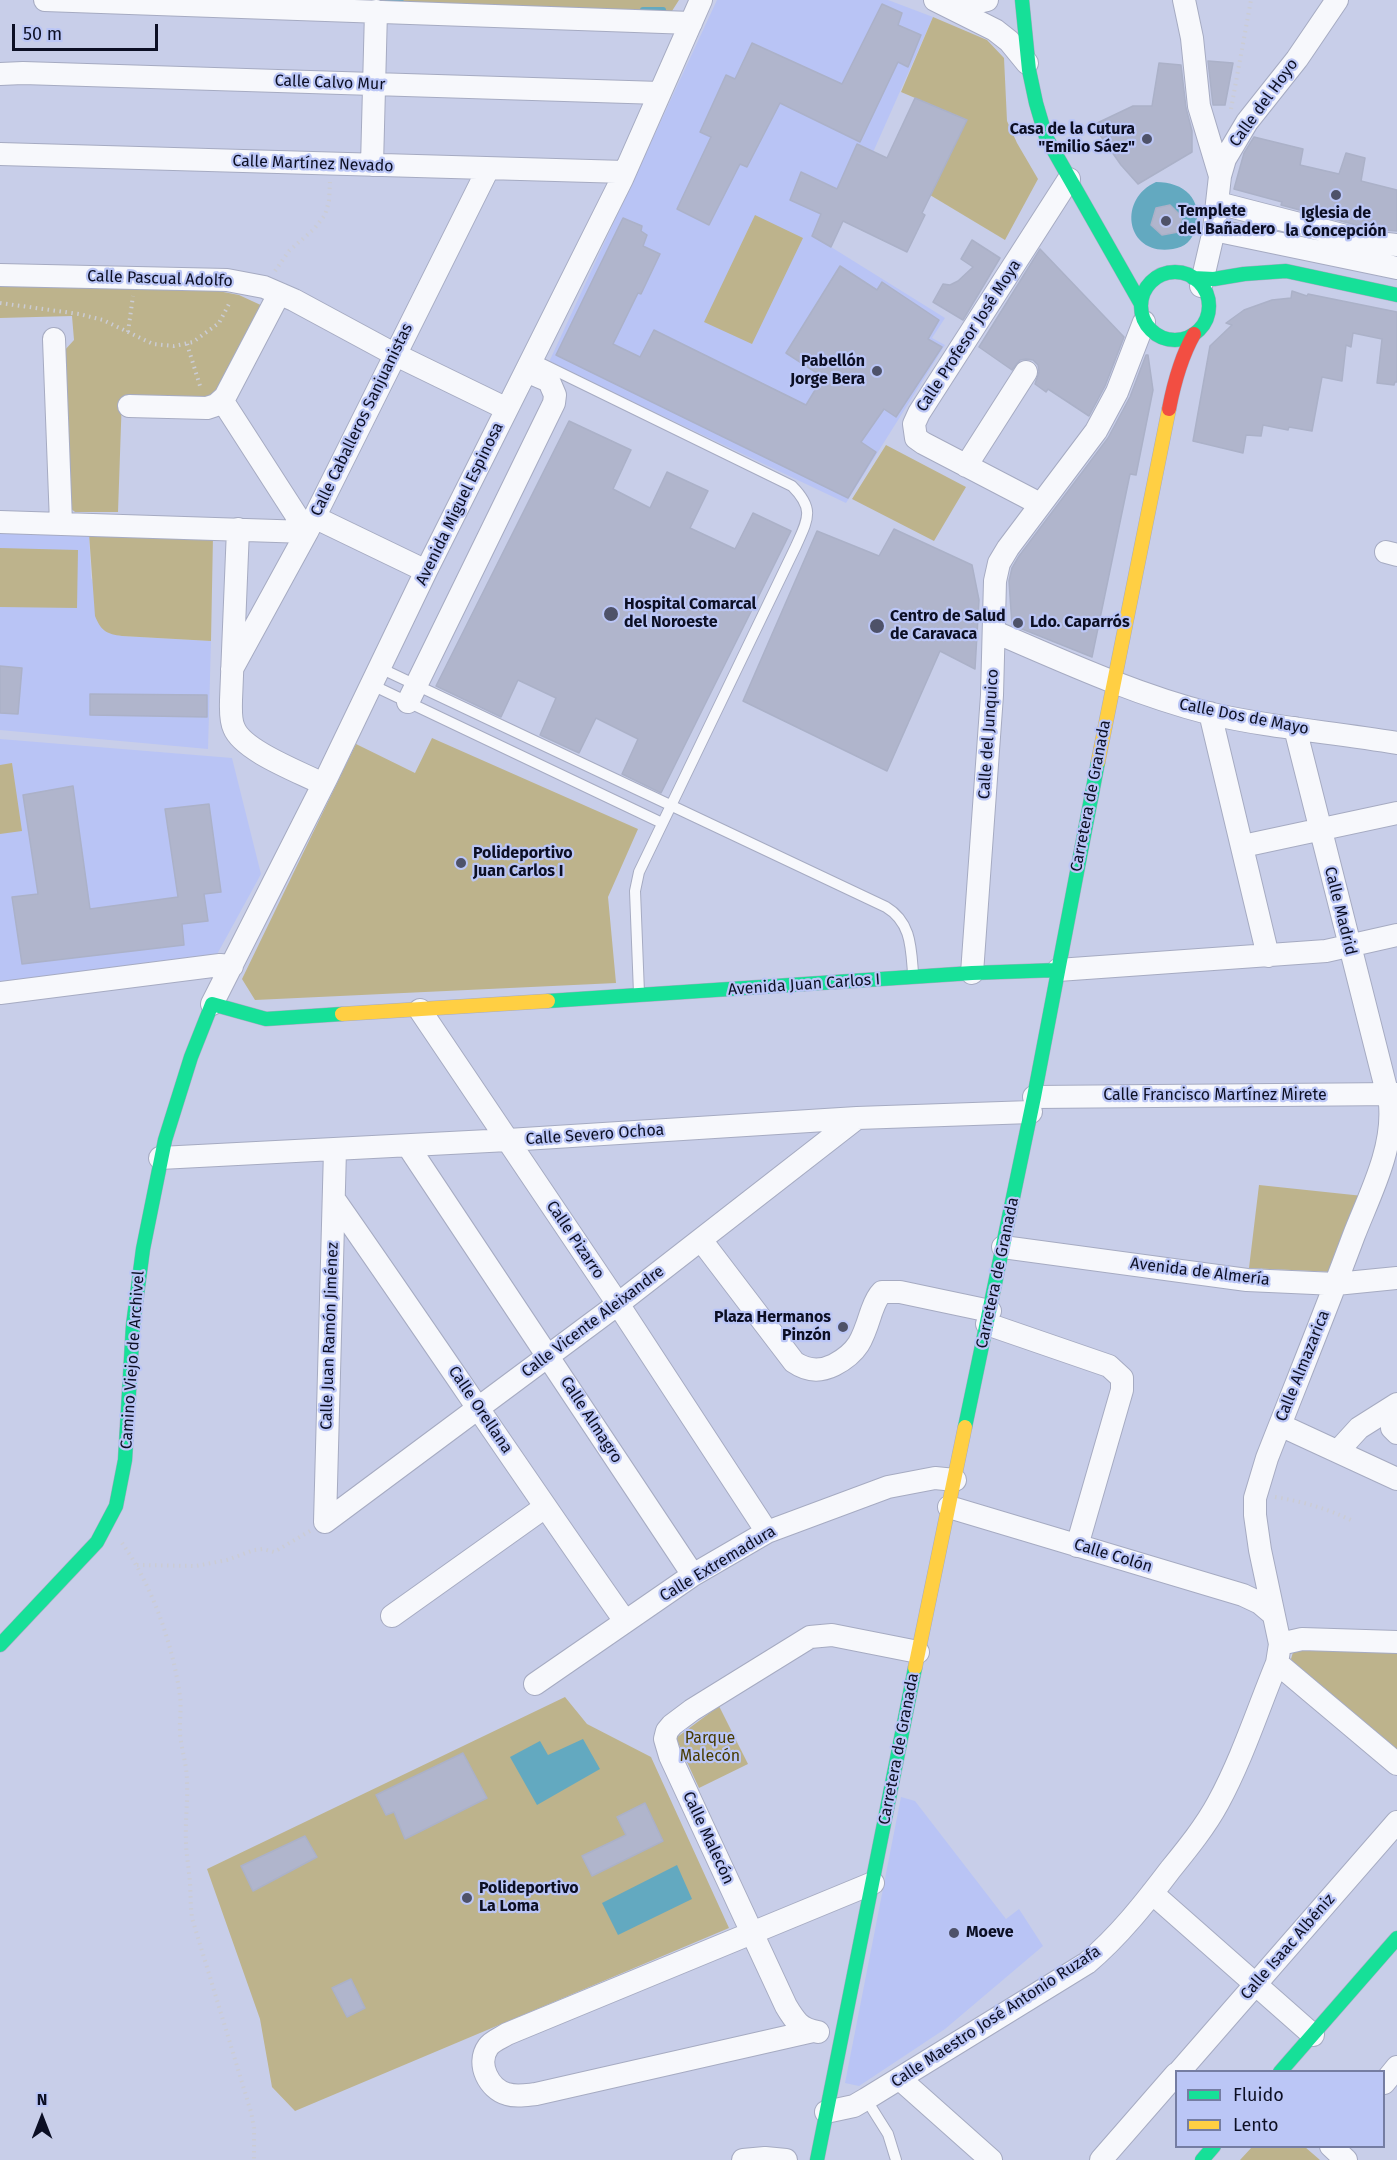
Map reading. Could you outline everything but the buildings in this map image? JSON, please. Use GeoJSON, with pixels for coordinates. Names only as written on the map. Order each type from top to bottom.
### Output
{"type":"FeatureCollection","features":[{"type":"Feature","properties":{"kind":"main road"},"geometry":{"type":"LineString","coordinates":[[1023,10],[1027,63],[1036,109],[1046,137],[1105,237],[1139,266],[1162,275]]}},
{"type":"Feature","properties":{"kind":"main road","name":"Carretera de Granada"},"geometry":{"type":"LineString","coordinates":[[1105,237],[1167,351],[1174,385]]}},
{"type":"Feature","properties":{"kind":"main road"},"geometry":{"type":"LineString","coordinates":[[1202,287],[1262,272],[1286,271],[1397,295]]}},
{"type":"Feature","properties":{"kind":"main road"},"geometry":{"type":"LineString","coordinates":[[1202,287],[1207,316],[1202,326],[1194,334],[1178,340],[1149,321],[1143,293],[1149,284],[1162,275],[1178,273],[1202,287],[1224,289],[1243,278],[1262,272]]}},
{"type":"Feature","properties":{"kind":"main road","name":"Carretera de Granada"},"geometry":{"type":"LineString","coordinates":[[817,2160],[918,1652],[989,1318],[1113,683],[1174,385],[1194,334]]}},
{"type":"Feature","properties":{"kind":"main road","name":"Avenida Juan Carlos I"},"geometry":{"type":"LineString","coordinates":[[212,1004],[266,1019],[972,973],[1058,970]]}},
{"type":"Feature","properties":{"kind":"main road","name":"Camino Viejo de Archivel"},"geometry":{"type":"LineString","coordinates":[[0,1645],[90,1551],[105,1530],[116,1506],[124,1469],[130,1359],[137,1290],[160,1158],[191,1057],[212,1004]]}},
{"type":"Feature","properties":{"kind":"main road"},"geometry":{"type":"LineString","coordinates":[[1282,2070],[1397,1938]]}},
{"type":"Feature","properties":{"kind":"main road"},"geometry":{"type":"LineString","coordinates":[[1202,2160],[1212,2148]]}},
{"type":"Feature","properties":{"kind":"street"},"geometry":{"type":"LineString","coordinates":[[45,0],[691,23]]}},
{"type":"Feature","properties":{"kind":"street","name":"Avenida Miguel Espinosa"},"geometry":{"type":"LineString","coordinates":[[212,1004],[625,172],[701,0]]}},
{"type":"Feature","properties":{"kind":"street"},"geometry":{"type":"LineString","coordinates":[[939,2],[970,4],[987,0]]}},
{"type":"Feature","properties":{"kind":"street"},"geometry":{"type":"LineString","coordinates":[[995,30],[1007,30],[1023,10],[1010,0]]}},
{"type":"Feature","properties":{"kind":"street"},"geometry":{"type":"LineString","coordinates":[[1184,0],[1192,38],[1199,106],[1220,176]]}},
{"type":"Feature","properties":{"kind":"street","name":"Calle del Hoyo"},"geometry":{"type":"LineString","coordinates":[[1202,287],[1214,230],[1220,176],[1237,124],[1296,58],[1337,0]]}},
{"type":"Feature","properties":{"kind":"street"},"geometry":{"type":"LineString","coordinates":[[939,2],[995,30],[1009,41],[1027,63]]}},
{"type":"Feature","properties":{"kind":"street"},"geometry":{"type":"LineString","coordinates":[[372,165],[376,11]]}},
{"type":"Feature","properties":{"kind":"street","name":"Calle Calvo Mur"},"geometry":{"type":"LineString","coordinates":[[0,74],[34,73],[660,93]]}},
{"type":"Feature","properties":{"kind":"street"},"geometry":{"type":"LineString","coordinates":[[1199,106],[1208,118],[1219,124],[1237,124]]}},
{"type":"Feature","properties":{"kind":"street","name":"Calle Martínez Nevado"},"geometry":{"type":"LineString","coordinates":[[0,154],[488,170],[625,172]]}},
{"type":"Feature","properties":{"kind":"street","name":"Calle Caballeros Sanjuanistas"},"geometry":{"type":"LineString","coordinates":[[232,669],[310,524],[488,170]]}},
{"type":"Feature","properties":{"kind":"street","name":"Calle Profesor José Moya"},"geometry":{"type":"LineString","coordinates":[[1040,504],[916,438],[914,424],[919,412],[1069,179]]}},
{"type":"Feature","properties":{"kind":"street"},"geometry":{"type":"LineString","coordinates":[[1218,203],[1370,242],[1397,245]]}},
{"type":"Feature","properties":{"kind":"street"},"geometry":{"type":"LineString","coordinates":[[1214,230],[1397,268]]}},
{"type":"Feature","properties":{"kind":"street","name":"Calle Pascual Adolfo"},"geometry":{"type":"LineString","coordinates":[[0,275],[241,281],[272,290],[394,354],[507,409]]}},
{"type":"Feature","properties":{"kind":"street"},"geometry":{"type":"LineString","coordinates":[[214,404],[272,290]]}},
{"type":"Feature","properties":{"kind":"street","name":"Calle del Junquico"},"geometry":{"type":"LineString","coordinates":[[972,973],[995,632],[995,581],[999,563],[1040,504],[1096,431],[1107,413],[1149,321]]}},
{"type":"Feature","properties":{"kind":"street"},"geometry":{"type":"LineString","coordinates":[[54,339],[61,523]]}},
{"type":"Feature","properties":{"kind":"street"},"geometry":{"type":"LineString","coordinates":[[412,693],[554,403],[555,395],[549,381],[529,365]]}},
{"type":"Feature","properties":{"kind":"street"},"geometry":{"type":"LineString","coordinates":[[966,466],[1026,372]]}},
{"type":"Feature","properties":{"kind":"street"},"geometry":{"type":"LineString","coordinates":[[129,406],[214,404]]}},
{"type":"Feature","properties":{"kind":"street"},"geometry":{"type":"LineString","coordinates":[[214,404],[310,524]]}},
{"type":"Feature","properties":{"kind":"street"},"geometry":{"type":"LineString","coordinates":[[0,522],[238,529],[310,524],[426,571]]}},
{"type":"Feature","properties":{"kind":"street"},"geometry":{"type":"LineString","coordinates":[[238,529],[231,700],[233,726],[239,737],[250,747],[323,784]]}},
{"type":"Feature","properties":{"kind":"street","name":"Calle Dos de Mayo"},"geometry":{"type":"LineString","coordinates":[[995,632],[1113,683],[1210,713],[1397,743]]}},
{"type":"Feature","properties":{"kind":"street"},"geometry":{"type":"LineString","coordinates":[[1210,713],[1268,956]]}},
{"type":"Feature","properties":{"kind":"street","name":"Calle Madrid"},"geometry":{"type":"LineString","coordinates":[[1295,728],[1349,947],[1392,1094]]}},
{"type":"Feature","properties":{"kind":"street"},"geometry":{"type":"LineString","coordinates":[[1243,846],[1397,813]]}},
{"type":"Feature","properties":{"kind":"street","name":"Avenida Juan Carlos I"},"geometry":{"type":"LineString","coordinates":[[1058,970],[1326,951],[1397,935]]}},
{"type":"Feature","properties":{"kind":"street"},"geometry":{"type":"LineString","coordinates":[[0,993],[212,966],[232,966]]}},
{"type":"Feature","properties":{"kind":"street","name":"Calle Pizarro"},"geometry":{"type":"LineString","coordinates":[[420,1010],[618,1304],[767,1532]]}},
{"type":"Feature","properties":{"kind":"street","name":"Calle Francisco Martínez Mirete"},"geometry":{"type":"LineString","coordinates":[[1032,1104],[1392,1094]]}},
{"type":"Feature","properties":{"kind":"street","name":"Calle Almazarica"},"geometry":{"type":"LineString","coordinates":[[1279,1653],[1255,1515],[1256,1494],[1391,1134],[1392,1094]]}},
{"type":"Feature","properties":{"kind":"street","name":"Calle Severo Ochoa"},"geometry":{"type":"LineString","coordinates":[[160,1158],[508,1140],[858,1118],[1032,1104]]}},
{"type":"Feature","properties":{"kind":"street","name":"Calle Vicente Aleixandre"},"geometry":{"type":"LineString","coordinates":[[325,1522],[618,1304],[858,1118]]}},
{"type":"Feature","properties":{"kind":"street","name":"Calle Almagro"},"geometry":{"type":"LineString","coordinates":[[408,1146],[693,1575]]}},
{"type":"Feature","properties":{"kind":"street","name":"Calle Juan Ramón Jiménez"},"geometry":{"type":"LineString","coordinates":[[325,1522],[335,1150]]}},
{"type":"Feature","properties":{"kind":"street","name":"Calle Orellana"},"geometry":{"type":"LineString","coordinates":[[334,1199],[625,1621]]}},
{"type":"Feature","properties":{"kind":"street"},"geometry":{"type":"LineString","coordinates":[[702,1239],[794,1362],[810,1370],[829,1368],[855,1351],[877,1297],[882,1292],[900,1292],[989,1318],[1108,1366],[1119,1374],[1123,1383],[1122,1390],[1077,1546]]}},
{"type":"Feature","properties":{"kind":"street","name":"Avenida de Almería"},"geometry":{"type":"LineString","coordinates":[[1003,1247],[1248,1280],[1336,1284],[1397,1278]]}},
{"type":"Feature","properties":{"kind":"street"},"geometry":{"type":"LineString","coordinates":[[1338,1451],[1359,1428],[1397,1404]]}},
{"type":"Feature","properties":{"kind":"street"},"geometry":{"type":"LineString","coordinates":[[1397,1417],[1392,1424],[1392,1428],[1397,1433]]}},
{"type":"Feature","properties":{"kind":"street"},"geometry":{"type":"LineString","coordinates":[[1280,1425],[1397,1479]]}},
{"type":"Feature","properties":{"kind":"street","name":"Calle Extremadura"},"geometry":{"type":"LineString","coordinates":[[535,1684],[693,1575],[767,1532],[888,1487],[935,1478],[955,1480]]}},
{"type":"Feature","properties":{"kind":"street"},"geometry":{"type":"LineString","coordinates":[[392,1616],[545,1507]]}},
{"type":"Feature","properties":{"kind":"street","name":"Calle Colón"},"geometry":{"type":"LineString","coordinates":[[949,1507],[1243,1595],[1260,1602],[1273,1614]]}},
{"type":"Feature","properties":{"kind":"street","name":"Calle Malecón"},"geometry":{"type":"LineString","coordinates":[[788,2028],[752,1932],[670,1756],[665,1739],[667,1731],[692,1710],[810,1637],[832,1635],[918,1652]]}},
{"type":"Feature","properties":{"kind":"street"},"geometry":{"type":"LineString","coordinates":[[1397,1642],[1311,1638],[1279,1653],[1397,1764]]}},
{"type":"Feature","properties":{"kind":"street","name":"Calle Maestro José Antonio Ruzafa"},"geometry":{"type":"LineString","coordinates":[[826,2112],[854,2106],[900,2079],[1087,1963],[1106,1947],[1192,1842],[1218,1803],[1231,1777],[1279,1653]]}},
{"type":"Feature","properties":{"kind":"street","name":"Calle Isaac Albéniz"},"geometry":{"type":"LineString","coordinates":[[1181,2070],[1397,1822]]}},
{"type":"Feature","properties":{"kind":"street"},"geometry":{"type":"LineString","coordinates":[[842,2037],[788,2028],[536,2094],[506,2094],[498,2090],[486,2076],[483,2057],[493,2042],[873,1882]]}},
{"type":"Feature","properties":{"kind":"street"},"geometry":{"type":"LineString","coordinates":[[1152,1893],[1312,2035]]}},
{"type":"Feature","properties":{"kind":"street"},"geometry":{"type":"LineString","coordinates":[[1385,2081],[1397,2067]]}},
{"type":"Feature","properties":{"kind":"street","name":"Calle Isaac Albéniz"},"geometry":{"type":"LineString","coordinates":[[1101,2160],[1175,2076]]}},
{"type":"Feature","properties":{"kind":"street"},"geometry":{"type":"LineString","coordinates":[[900,2079],[991,2160]]}},
{"type":"Feature","properties":{"kind":"street"},"geometry":{"type":"LineString","coordinates":[[1332,2148],[1346,2160]]}},
{"type":"Feature","properties":{"kind":"street"},"geometry":{"type":"LineString","coordinates":[[743,2160],[765,2158],[786,2160]]}},
{"type":"Feature","properties":{"kind":"lane"},"geometry":{"type":"LineString","coordinates":[[529,365],[769,474],[792,486],[803,497],[807,506],[803,530],[670,805],[636,882],[639,996]]}},
{"type":"Feature","properties":{"kind":"lane"},"geometry":{"type":"LineString","coordinates":[[376,676],[670,805],[897,914],[906,927],[911,945],[913,977]]}},
{"type":"Feature","properties":{"kind":"lane"},"geometry":{"type":"LineString","coordinates":[[376,676],[662,823]]}},
{"type":"Feature","properties":{"kind":"lane"},"geometry":{"type":"LineString","coordinates":[[866,2099],[888,2134],[896,2160]]}},
{"type":"Feature","properties":{"kind":"path"},"geometry":{"type":"LineString","coordinates":[[1237,124],[1251,0]]}},
{"type":"Feature","properties":{"kind":"path"},"geometry":{"type":"LineString","coordinates":[[272,290],[289,250],[314,229],[325,215],[329,201],[332,164]]}},
{"type":"Feature","properties":{"kind":"path"},"geometry":{"type":"LineString","coordinates":[[128,332],[137,278]]}},
{"type":"Feature","properties":{"kind":"path"},"geometry":{"type":"LineString","coordinates":[[0,303],[79,314],[103,320],[153,344],[174,346],[193,342],[219,323],[241,281]]}},
{"type":"Feature","properties":{"kind":"path"},"geometry":{"type":"LineString","coordinates":[[187,344],[214,404]]}},
{"type":"Feature","properties":{"kind":"path"},"geometry":{"type":"LineString","coordinates":[[1256,1494],[1308,1502],[1353,1521]]}},
{"type":"Feature","properties":{"kind":"path"},"geometry":{"type":"LineString","coordinates":[[136,1565],[196,1566],[227,1560],[254,1550],[263,1549],[274,1552],[325,1522]]}},
{"type":"Feature","properties":{"kind":"path"},"geometry":{"type":"LineString","coordinates":[[105,1530],[120,1539],[136,1565],[164,1630],[177,1675],[181,1743],[186,1760],[188,1781],[186,1843],[192,1918],[250,2112],[254,2128],[254,2160]]}},
{"type":"Feature","properties":{"kind":"shaded area"},"geometry":{"type":"Polygon","coordinates":[[[717,0],[888,0],[933,17],[831,247],[945,318],[932,338],[945,345],[846,503],[549,362],[717,0]]]}},
{"type":"Feature","properties":{"kind":"shaded area"},"geometry":{"type":"Polygon","coordinates":[[[1156,182],[1175,185],[1183,189],[1194,201],[1197,209],[1195,229],[1190,240],[1181,247],[1157,249],[1145,244],[1137,236],[1132,225],[1135,201],[1143,190],[1156,182]]]}},
{"type":"Feature","properties":{"kind":"shaded area"},"geometry":{"type":"Polygon","coordinates":[[[0,531],[89,534],[91,578],[122,636],[211,641],[208,749],[0,730],[0,531]]]}},
{"type":"Feature","properties":{"kind":"shaded area"},"geometry":{"type":"Polygon","coordinates":[[[0,739],[232,758],[261,874],[215,958],[0,987],[0,739]]]}},
{"type":"Feature","properties":{"kind":"shaded area"},"geometry":{"type":"Polygon","coordinates":[[[583,1739],[600,1769],[537,1805],[510,1757],[540,1741],[548,1755],[583,1739]]]}},
{"type":"Feature","properties":{"kind":"shaded area","name":"Moeve"},"geometry":{"type":"Polygon","coordinates":[[[901,1797],[915,1801],[1006,1919],[1019,1909],[1043,1946],[945,2029],[859,2086],[845,2083],[901,1797]]]}},
{"type":"Feature","properties":{"kind":"shaded area"},"geometry":{"type":"Polygon","coordinates":[[[677,1865],[692,1899],[618,1935],[602,1903],[677,1865]]]}},
{"type":"Feature","properties":{"kind":"green space"},"geometry":{"type":"Polygon","coordinates":[[[45,0],[679,0],[665,22],[45,0]]]}},
{"type":"Feature","properties":{"kind":"green space"},"geometry":{"type":"Polygon","coordinates":[[[933,17],[987,40],[1004,58],[1007,121],[1038,179],[1005,240],[930,195],[967,120],[901,92],[933,17]]]}},
{"type":"Feature","properties":{"kind":"green space"},"geometry":{"type":"Polygon","coordinates":[[[755,215],[803,238],[752,344],[704,322],[755,215]]]}},
{"type":"Feature","properties":{"kind":"green space"},"geometry":{"type":"Polygon","coordinates":[[[0,285],[218,291],[239,295],[265,307],[217,395],[210,399],[122,396],[118,512],[75,512],[70,508],[64,351],[74,340],[72,316],[0,318],[0,285]]]}},
{"type":"Feature","properties":{"kind":"green space"},"geometry":{"type":"Polygon","coordinates":[[[886,445],[966,487],[934,541],[852,499],[886,445]]]}},
{"type":"Feature","properties":{"kind":"green space"},"geometry":{"type":"Polygon","coordinates":[[[89,534],[213,536],[211,641],[122,636],[108,633],[102,628],[95,616],[89,534]]]}},
{"type":"Feature","properties":{"kind":"green space"},"geometry":{"type":"Polygon","coordinates":[[[0,548],[78,550],[77,608],[0,607],[0,548]]]}},
{"type":"Feature","properties":{"kind":"green space","name":"Polideportivo Juan Carlos I"},"geometry":{"type":"Polygon","coordinates":[[[432,738],[638,829],[608,897],[616,983],[255,1000],[242,979],[356,744],[415,773],[432,738]]]}},
{"type":"Feature","properties":{"kind":"green space"},"geometry":{"type":"Polygon","coordinates":[[[12,763],[22,831],[0,834],[0,765],[12,763]]]}},
{"type":"Feature","properties":{"kind":"green space"},"geometry":{"type":"Polygon","coordinates":[[[1259,1185],[1363,1196],[1333,1272],[1249,1268],[1259,1185]]]}},
{"type":"Feature","properties":{"kind":"green space"},"geometry":{"type":"Polygon","coordinates":[[[1397,1648],[1397,1754],[1294,1665],[1291,1659],[1294,1649],[1397,1648]]]}},
{"type":"Feature","properties":{"kind":"green space","name":"Polideportivo La Loma"},"geometry":{"type":"Polygon","coordinates":[[[565,1697],[587,1724],[651,1757],[729,1928],[295,2111],[272,2087],[260,2019],[207,1869],[565,1697]]]}},
{"type":"Feature","properties":{"kind":"green space","name":"Parque Malecón"},"geometry":{"type":"Polygon","coordinates":[[[719,1706],[748,1764],[699,1788],[676,1738],[719,1706]]]}},
{"type":"Feature","properties":{"kind":"green space"},"geometry":{"type":"Polygon","coordinates":[[[1251,2148],[1306,2148],[1320,2160],[1240,2160],[1251,2148]]]}},
{"type":"Feature","properties":{"kind":"waterway"},"geometry":{"type":"LineString","coordinates":[[388,0],[402,3]]}},
{"type":"Feature","properties":{"kind":"waterway"},"geometry":{"type":"LineString","coordinates":[[643,10],[663,10]]}},
{"type":"Feature","properties":{"kind":"traffic: fast"},"geometry":{"type":"LineString","coordinates":[[1022,0],[1029,70],[1046,137],[1141,304]]}},
{"type":"Feature","properties":{"kind":"traffic: fast"},"geometry":{"type":"LineString","coordinates":[[1193,278],[1214,279],[1286,271],[1397,295]]}},
{"type":"Feature","properties":{"kind":"traffic: fast"},"geometry":{"type":"LineString","coordinates":[[1175,272],[1188,275],[1199,282],[1206,293],[1209,306],[1206,319],[1199,330],[1188,337],[1175,340],[1162,337],[1151,330],[1144,319],[1141,306],[1144,293],[1151,282],[1162,275],[1175,272]]}},
{"type":"Feature","properties":{"kind":"traffic: fast"},"geometry":{"type":"LineString","coordinates":[[965,1427],[1034,1097],[1098,762]]}},
{"type":"Feature","properties":{"kind":"traffic: fast"},"geometry":{"type":"LineString","coordinates":[[548,1001],[972,973],[1058,970]]}},
{"type":"Feature","properties":{"kind":"traffic: fast"},"geometry":{"type":"LineString","coordinates":[[0,1645],[97,1542],[116,1506],[125,1460],[133,1325],[143,1249],[165,1140],[191,1057],[212,1004],[266,1019],[342,1014]]}},
{"type":"Feature","properties":{"kind":"traffic: fast"},"geometry":{"type":"LineString","coordinates":[[817,2160],[915,1668]]}},
{"type":"Feature","properties":{"kind":"traffic: fast"},"geometry":{"type":"LineString","coordinates":[[1282,2070],[1397,1938]]}},
{"type":"Feature","properties":{"kind":"traffic: fast"},"geometry":{"type":"LineString","coordinates":[[1202,2160],[1212,2148]]}},
{"type":"Feature","properties":{"kind":"traffic: slow"},"geometry":{"type":"LineString","coordinates":[[1098,762],[1169,409]]}},
{"type":"Feature","properties":{"kind":"traffic: slow"},"geometry":{"type":"LineString","coordinates":[[342,1014],[548,1001]]}},
{"type":"Feature","properties":{"kind":"traffic: slow"},"geometry":{"type":"LineString","coordinates":[[915,1668],[965,1427]]}},
{"type":"Feature","properties":{"kind":"traffic: jam"},"geometry":{"type":"LineString","coordinates":[[1169,409],[1178,370],[1194,334]]}},
{"type":"Feature","properties":{"kind":"place","name":"Casa de la Cutura \"Emilio Sáez\""},"geometry":{"type":"Point","coordinates":[1147,139]}},
{"type":"Feature","properties":{"kind":"place","name":"Iglesia de la Concepción"},"geometry":{"type":"Point","coordinates":[1336,195]}},
{"type":"Feature","properties":{"kind":"place","name":"Templete del Bañadero"},"geometry":{"type":"Point","coordinates":[1166,221]}},
{"type":"Feature","properties":{"kind":"place","name":"Pabellón Jorge Bera"},"geometry":{"type":"Point","coordinates":[877,371]}},
{"type":"Feature","properties":{"kind":"place","name":"Hospital Comarcal del Noroeste"},"geometry":{"type":"Point","coordinates":[611,614]}},
{"type":"Feature","properties":{"kind":"place","name":"Ldo. Caparrós"},"geometry":{"type":"Point","coordinates":[1018,623]}},
{"type":"Feature","properties":{"kind":"place","name":"Centro de Salud de Caravaca"},"geometry":{"type":"Point","coordinates":[877,626]}},
{"type":"Feature","properties":{"kind":"place","name":"Polideportivo Juan Carlos I"},"geometry":{"type":"Point","coordinates":[461,863]}},
{"type":"Feature","properties":{"kind":"place","name":"Plaza Hermanos Pinzón"},"geometry":{"type":"Point","coordinates":[843,1327]}},
{"type":"Feature","properties":{"kind":"place","name":"Polideportivo La Loma"},"geometry":{"type":"Point","coordinates":[467,1898]}},
{"type":"Feature","properties":{"kind":"place","name":"Moeve"},"geometry":{"type":"Point","coordinates":[954,1933]}}]}
